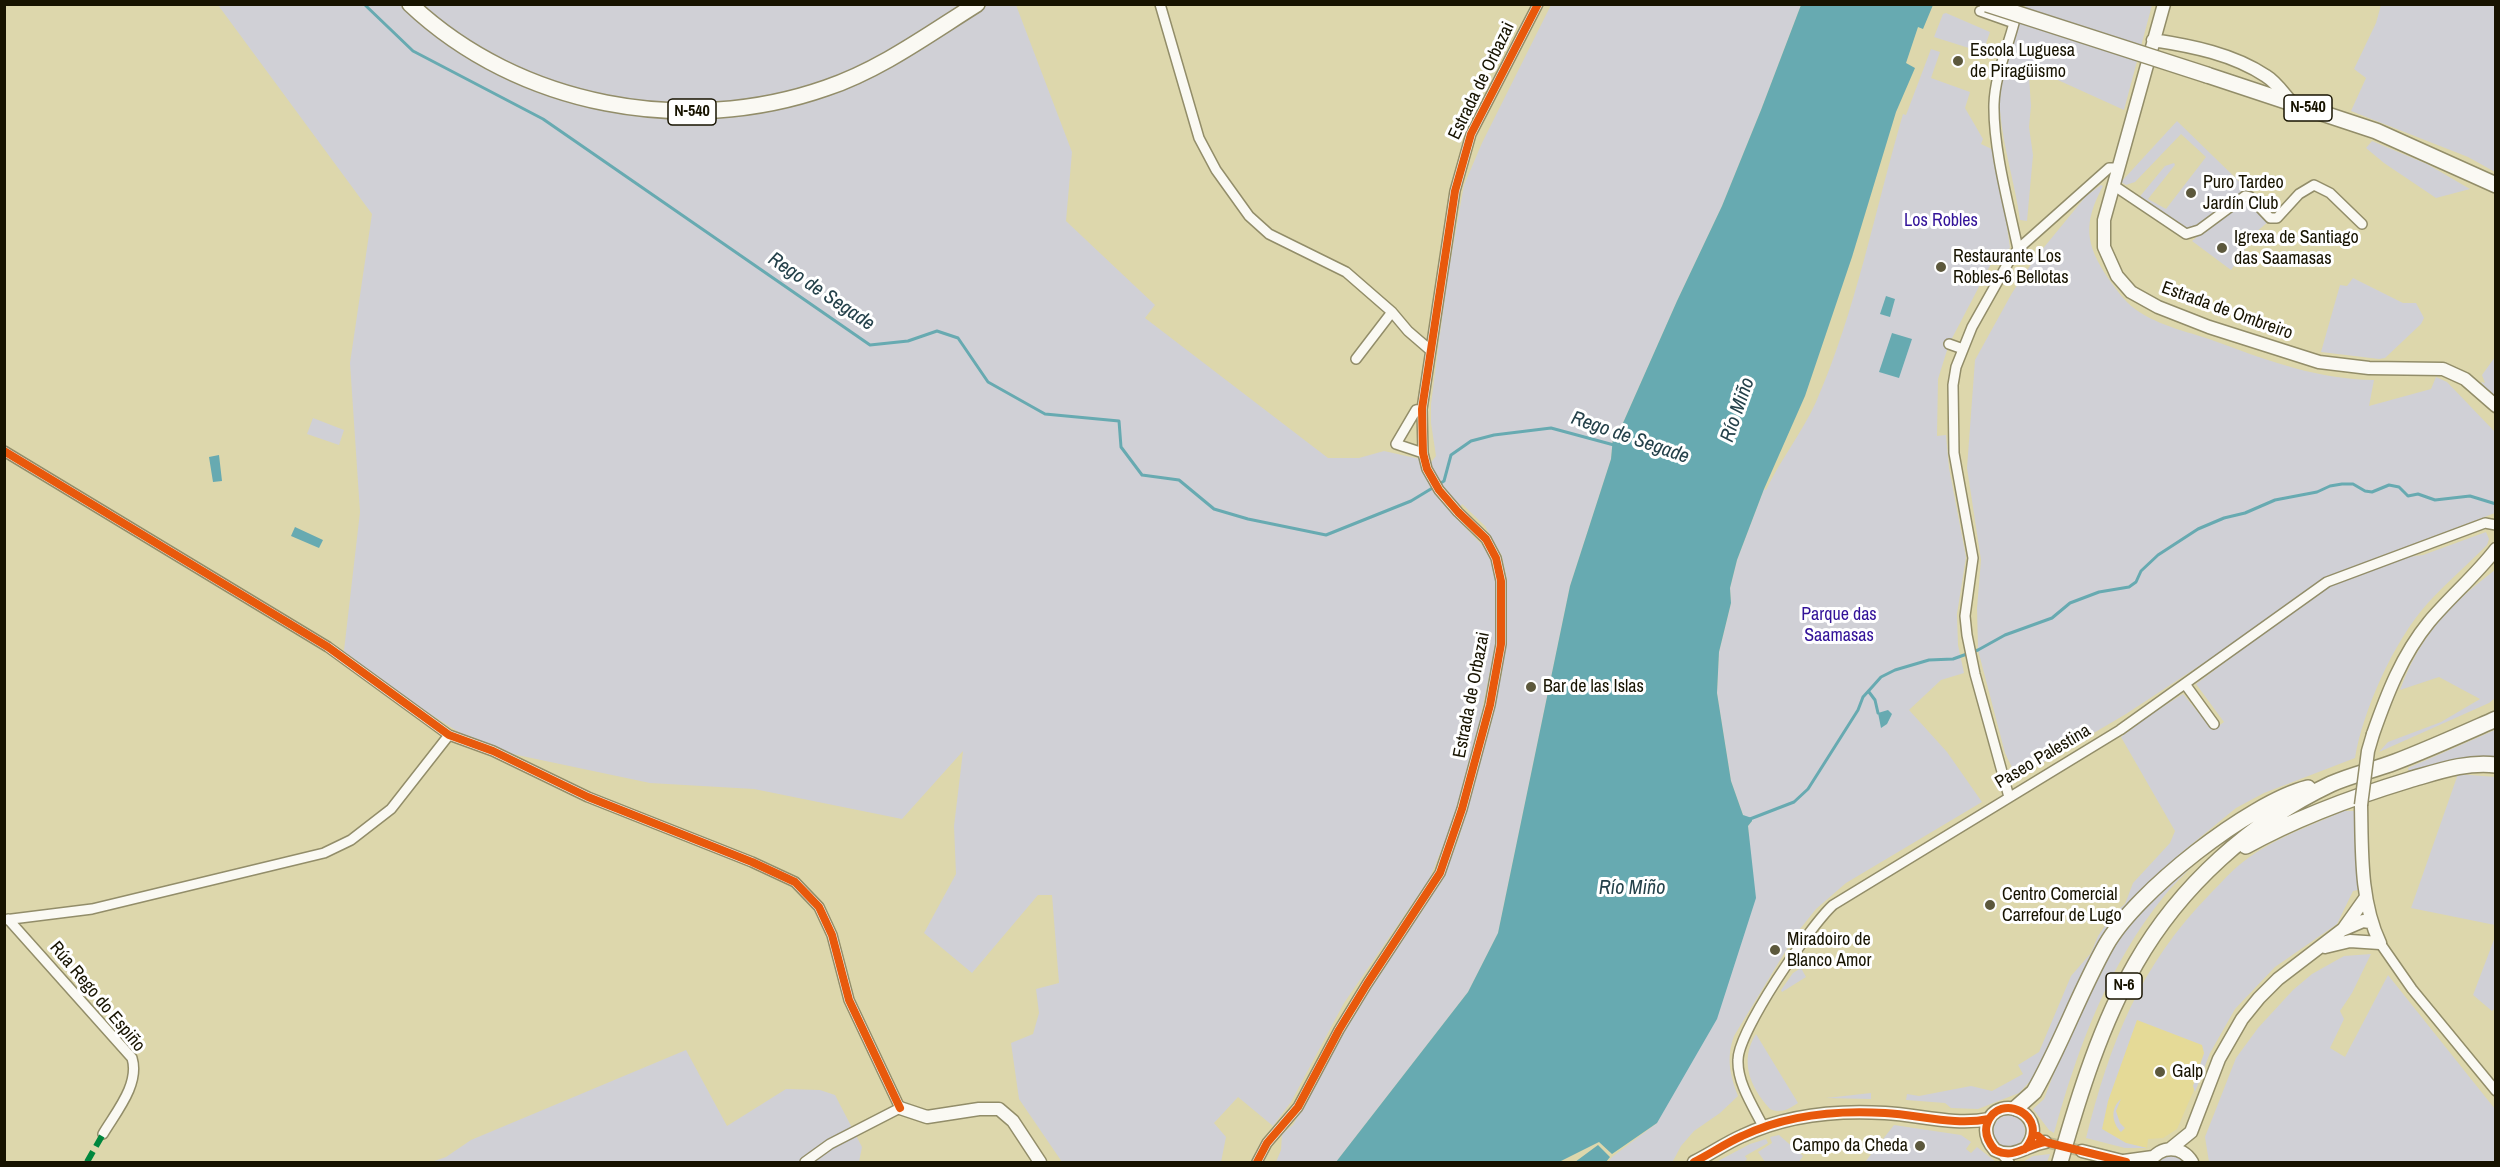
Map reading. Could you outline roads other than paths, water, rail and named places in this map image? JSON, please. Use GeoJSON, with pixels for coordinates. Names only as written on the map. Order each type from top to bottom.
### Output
{"type":"FeatureCollection","features":[{"type":"Feature","properties":{"kind":"highway","name":"N-540"},"geometry":{"type":"LineString","coordinates":[[410,4],[423,17],[475,53],[525,78],[579,97],[626,108],[682,112],[728,111],[777,102],[827,88],[879,64],[977,4]]}},
{"type":"Feature","properties":{"kind":"highway","name":"N-540"},"geometry":{"type":"LineString","coordinates":[[1983,8],[2207,75],[2376,131],[2492,185]]}},
{"type":"Feature","properties":{"kind":"highway","name":"N-6"},"geometry":{"type":"LineString","coordinates":[[2060,1162],[2104,1030],[2137,961],[2193,885],[2240,840],[2273,817],[2332,784],[2396,762],[2496,719]]}},
{"type":"Feature","properties":{"kind":"highway"},"geometry":{"type":"LineString","coordinates":[[2220,861],[2265,836],[2335,804],[2437,772],[2480,763],[2496,765]]}},
{"type":"Feature","properties":{"kind":"highway"},"geometry":{"type":"LineString","coordinates":[[2016,1108],[2034,1092],[2107,943],[2137,904],[2244,817],[2305,789],[2332,784]]}},
{"type":"Feature","properties":{"kind":"highway"},"geometry":{"type":"LineString","coordinates":[[2068,1135],[2069,1162]]}},
{"type":"Feature","properties":{"kind":"street"},"geometry":{"type":"LineString","coordinates":[[1160,4],[1199,138],[1216,170],[1249,216],[1269,234],[1346,272],[1392,312],[1408,331],[1430,350]]}},
{"type":"Feature","properties":{"kind":"street","name":"Estrada de Orbazai"},"geometry":{"type":"LineString","coordinates":[[1257,1162],[1267,1143],[1298,1107],[1339,1030],[1440,873],[1462,809],[1492,695],[1501,644],[1501,581],[1496,558],[1486,540],[1458,512],[1439,489],[1427,469],[1422,408],[1455,192],[1471,134],[1538,4]]}},
{"type":"Feature","properties":{"kind":"street","name":"Estrada de Ombreiro"},"geometry":{"type":"LineString","coordinates":[[2164,4],[2104,220],[2104,247],[2117,276],[2131,292],[2203,325],[2319,362],[2369,368],[2434,368],[2450,371],[2474,385],[2496,406]]}},
{"type":"Feature","properties":{"kind":"street"},"geometry":{"type":"LineString","coordinates":[[1983,8],[2014,23],[2000,65],[1994,103],[1997,142],[2018,249]]}},
{"type":"Feature","properties":{"kind":"street"},"geometry":{"type":"LineString","coordinates":[[2154,40],[2205,50],[2235,60],[2267,76],[2293,103]]}},
{"type":"Feature","properties":{"kind":"street"},"geometry":{"type":"LineString","coordinates":[[2009,797],[1975,674],[1967,635],[1965,616],[1973,558],[1964,515],[1953,433],[1953,385],[1963,349],[1983,305],[2007,263],[2018,249],[2109,168],[2117,168]]}},
{"type":"Feature","properties":{"kind":"street"},"geometry":{"type":"LineString","coordinates":[[2113,185],[2186,234],[2199,230],[2247,195],[2270,218],[2277,218],[2299,194],[2314,185],[2330,193],[2362,224]]}},
{"type":"Feature","properties":{"kind":"street"},"geometry":{"type":"LineString","coordinates":[[1356,359],[1392,312]]}},
{"type":"Feature","properties":{"kind":"street"},"geometry":{"type":"LineString","coordinates":[[1949,344],[1963,349]]}},
{"type":"Feature","properties":{"kind":"street"},"geometry":{"type":"LineString","coordinates":[[1422,408],[1416,410],[1396,444],[1424,453]]}},
{"type":"Feature","properties":{"kind":"street"},"geometry":{"type":"LineString","coordinates":[[4,451],[328,647],[449,735],[493,751],[588,797],[752,862],[795,882],[819,907],[832,934],[849,1000],[900,1108]]}},
{"type":"Feature","properties":{"kind":"street","name":"Paseo Palestina"},"geometry":{"type":"LineString","coordinates":[[1764,1128],[1742,1081],[1738,1060],[1739,1049],[1750,1025],[1807,934],[1840,899],[2120,730],[2327,582],[2485,523],[2496,525]]}},
{"type":"Feature","properties":{"kind":"street"},"geometry":{"type":"LineString","coordinates":[[2496,549],[2428,623],[2399,667],[2368,751],[2361,805],[2366,897],[2371,924],[2380,943],[2412,989],[2496,1091]]}},
{"type":"Feature","properties":{"kind":"street"},"geometry":{"type":"LineString","coordinates":[[2185,684],[2214,724]]}},
{"type":"Feature","properties":{"kind":"street"},"geometry":{"type":"LineString","coordinates":[[6,919],[92,909],[324,853],[351,840],[391,809],[449,735]]}},
{"type":"Feature","properties":{"kind":"street"},"geometry":{"type":"LineString","coordinates":[[2346,936],[2366,897]]}},
{"type":"Feature","properties":{"kind":"street","name":"Rúa Rego do Espiño"},"geometry":{"type":"LineString","coordinates":[[6,919],[132,1058],[135,1070],[130,1086],[103,1134]]}},
{"type":"Feature","properties":{"kind":"street"},"geometry":{"type":"LineString","coordinates":[[2192,1162],[2191,1132],[2219,1059],[2242,1019],[2278,979],[2323,947],[2346,936],[2363,921],[2371,924]]}},
{"type":"Feature","properties":{"kind":"street"},"geometry":{"type":"LineString","coordinates":[[2346,936],[2380,943]]}},
{"type":"Feature","properties":{"kind":"street"},"geometry":{"type":"LineString","coordinates":[[805,1162],[830,1144],[900,1108],[927,1117],[999,1108],[1013,1121],[1040,1162]]}},
{"type":"Feature","properties":{"kind":"street"},"geometry":{"type":"LineString","coordinates":[[1958,1121],[1975,1129],[1988,1139],[1995,1150],[2005,1158],[2047,1143],[2033,1129],[2028,1116],[2016,1108],[2001,1109],[1989,1119],[1988,1139]]}},
{"type":"Feature","properties":{"kind":"street"},"geometry":{"type":"LineString","coordinates":[[1694,1162],[1742,1136],[1796,1118],[1844,1112],[1885,1113],[1958,1121],[1989,1119]]}},
{"type":"Feature","properties":{"kind":"street"},"geometry":{"type":"LineString","coordinates":[[2025,1149],[2030,1143],[2033,1129]]}},
{"type":"Feature","properties":{"kind":"street"},"geometry":{"type":"LineString","coordinates":[[2170,1149],[2191,1132]]}},
{"type":"Feature","properties":{"kind":"street"},"geometry":{"type":"LineString","coordinates":[[2082,1151],[2125,1162],[2152,1160],[2164,1150],[2170,1149],[2184,1153],[2192,1162]]}},
{"type":"Feature","properties":{"kind":"water","name":"Río Miño"},"geometry":{"type":"Polygon","coordinates":[[[1801,5],[1933,5],[1923,29],[1918,27],[1906,63],[1915,68],[1896,112],[1852,257],[1805,396],[1764,489],[1737,560],[1730,588],[1731,603],[1719,652],[1717,693],[1731,781],[1743,815],[1752,818],[1748,826],[1756,898],[1717,1019],[1657,1123],[1612,1154],[1599,1142],[1559,1162],[1336,1162],[1468,992],[1498,933],[1570,586],[1611,459],[1613,437],[1619,432],[1722,206],[1801,5]]]}},
{"type":"Feature","properties":{"kind":"water"},"geometry":{"type":"Polygon","coordinates":[[[1886,296],[1895,299],[1890,317],[1880,314],[1886,296]]]}},
{"type":"Feature","properties":{"kind":"water"},"geometry":{"type":"Polygon","coordinates":[[[1892,333],[1912,339],[1899,378],[1879,372],[1892,333]]]}},
{"type":"Feature","properties":{"kind":"water"},"geometry":{"type":"Polygon","coordinates":[[[219,455],[222,481],[213,482],[209,457],[219,455]]]}},
{"type":"Feature","properties":{"kind":"water"},"geometry":{"type":"Polygon","coordinates":[[[295,527],[323,540],[319,548],[291,536],[295,527]]]}},
{"type":"Feature","properties":{"kind":"water"},"geometry":{"type":"Polygon","coordinates":[[[1888,710],[1892,714],[1887,724],[1881,728],[1878,713],[1888,710]]]}},
{"type":"Feature","properties":{"kind":"water"},"geometry":{"type":"Polygon","coordinates":[[[1598,1145],[1610,1157],[1606,1162],[1575,1162],[1598,1145]]]}},
{"type":"Feature","properties":{"kind":"waterway","name":"Rego de Segade"},"geometry":{"type":"LineString","coordinates":[[364,4],[413,51],[543,119],[870,345],[908,341],[937,331],[958,338],[988,382],[1045,414],[1119,421],[1121,447],[1142,475],[1179,480],[1214,509],[1248,519],[1326,535],[1411,501],[1444,481],[1451,455],[1471,441],[1494,435],[1551,428],[1614,445]]}},
{"type":"Feature","properties":{"kind":"waterway"},"geometry":{"type":"LineString","coordinates":[[1750,819],[1794,802],[1808,789],[1858,710],[1863,697],[1881,677],[1895,670],[1929,660],[1953,659],[1978,650],[2005,635],[2052,618],[2070,603],[2099,592],[2129,587],[2136,582],[2141,571],[2158,555],[2198,529],[2224,518],[2245,513],[2275,500],[2317,492],[2342,484],[2353,484],[2372,492],[2389,485],[2399,487],[2408,496],[2418,494],[2435,500],[2470,496],[2496,504]]}},
{"type":"Feature","properties":{"kind":"waterway"},"geometry":{"type":"LineString","coordinates":[[1869,692],[1875,700],[1878,713]]}},
{"type":"Feature","properties":{"kind":"tunnel"},"geometry":{"type":"LineString","coordinates":[[2049,1143],[2082,1151]]}},
{"type":"Feature","properties":{"kind":"place","name":"Escola Luguesa de Piragüismo"},"geometry":{"type":"Point","coordinates":[1958,61]}},
{"type":"Feature","properties":{"kind":"place","name":"Puro Tardeo Jardín Club"},"geometry":{"type":"Point","coordinates":[2191,193]}},
{"type":"Feature","properties":{"kind":"place","name":"Igrexa de Santiago das Saamasas"},"geometry":{"type":"Point","coordinates":[2222,248]}},
{"type":"Feature","properties":{"kind":"place","name":"Restaurante Los Robles-6 Bellotas"},"geometry":{"type":"Point","coordinates":[1941,267]}},
{"type":"Feature","properties":{"kind":"place","name":"Bar de las Islas"},"geometry":{"type":"Point","coordinates":[1531,687]}},
{"type":"Feature","properties":{"kind":"place","name":"Centro Comercial Carrefour de Lugo"},"geometry":{"type":"Point","coordinates":[1990,905]}},
{"type":"Feature","properties":{"kind":"place","name":"Miradoiro de Blanco Amor"},"geometry":{"type":"Point","coordinates":[1775,950]}},
{"type":"Feature","properties":{"kind":"place","name":"Galp"},"geometry":{"type":"Point","coordinates":[2160,1072]}},
{"type":"Feature","properties":{"kind":"place","name":"Campo da Cheda"},"geometry":{"type":"Point","coordinates":[1920,1146]}},
{"type":"Feature","properties":{"kind":"park label","name":"Los Robles"},"geometry":{"type":"Point","coordinates":[1941,221]}},
{"type":"Feature","properties":{"kind":"park label","name":"Parque das Saamasas"},"geometry":{"type":"Point","coordinates":[1839,625]}}]}
